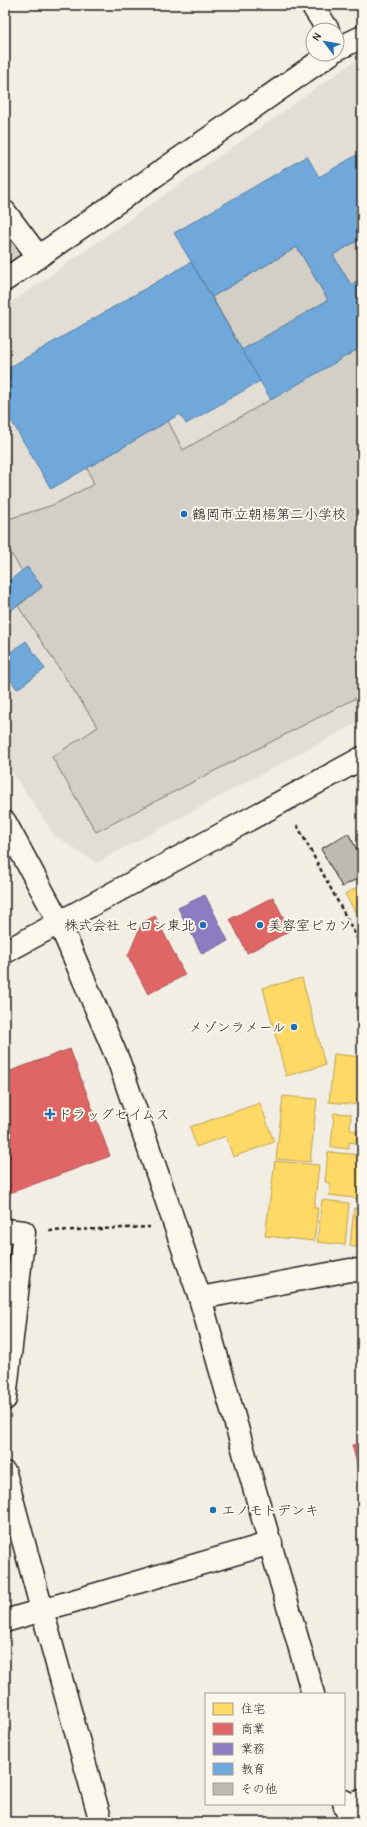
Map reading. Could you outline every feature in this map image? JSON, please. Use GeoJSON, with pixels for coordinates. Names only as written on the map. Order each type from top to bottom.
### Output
{"type":"FeatureCollection","features":[{"type":"Feature","properties":{"kind":"street"},"geometry":{"type":"LineString","coordinates":[[312,5],[321,22]]}},
{"type":"Feature","properties":{"kind":"street"},"geometry":{"type":"LineString","coordinates":[[345,42],[362,37]]}},
{"type":"Feature","properties":{"kind":"street"},"geometry":{"type":"LineString","coordinates":[[5,280],[310,62]]}},
{"type":"Feature","properties":{"kind":"street"},"geometry":{"type":"LineString","coordinates":[[5,212],[38,256]]}},
{"type":"Feature","properties":{"kind":"street"},"geometry":{"type":"LineString","coordinates":[[5,952],[362,758]]}},
{"type":"Feature","properties":{"kind":"street"},"geometry":{"type":"LineString","coordinates":[[5,822],[59,922],[119,1062],[200,1298],[314,1693]]}},
{"type":"Feature","properties":{"kind":"street"},"geometry":{"type":"LineString","coordinates":[[5,1398],[15,1231]]}},
{"type":"Feature","properties":{"kind":"street"},"geometry":{"type":"LineString","coordinates":[[200,1298],[350,1270],[362,1271]]}},
{"type":"Feature","properties":{"kind":"street"},"geometry":{"type":"LineString","coordinates":[[5,1473],[101,1822]]}},
{"type":"Feature","properties":{"kind":"street"},"geometry":{"type":"LineString","coordinates":[[5,1621],[270,1543]]}},
{"type":"Feature","properties":{"kind":"path"},"geometry":{"type":"LineString","coordinates":[[297,825],[362,947]]}},
{"type":"Feature","properties":{"kind":"path"},"geometry":{"type":"LineString","coordinates":[[15,1231],[176,1226]]}},
{"type":"Feature","properties":{"kind":"shaded area","name":"鶴岡市立朝楊第二小学校"},"geometry":{"type":"Polygon","coordinates":[[[362,58],[362,720],[96,863],[54,835],[5,761],[5,307],[352,63],[362,58]]]}},
{"type":"Feature","properties":{"kind":"shaded area"},"geometry":{"type":"Polygon","coordinates":[[[5,228],[24,254],[5,266],[5,228]]]}},
{"type":"Feature","properties":{"kind":"shaded area"},"geometry":{"type":"Polygon","coordinates":[[[362,238],[362,278],[351,285],[333,255],[362,238]]]}},
{"type":"Feature","properties":{"kind":"shaded area"},"geometry":{"type":"Polygon","coordinates":[[[297,247],[328,300],[242,350],[212,297],[297,247]]]}},
{"type":"Feature","properties":{"kind":"shaded area"},"geometry":{"type":"Polygon","coordinates":[[[358,349],[362,356],[362,695],[96,832],[52,757],[98,727],[18,606],[42,587],[27,567],[22,571],[5,544],[5,520],[53,505],[94,484],[87,468],[168,421],[183,450],[358,349]]]}},
{"type":"Feature","properties":{"kind":"building: 住宅"},"geometry":{"type":"Polygon","coordinates":[[[362,885],[362,924],[345,894],[362,885]]]}},
{"type":"Feature","properties":{"kind":"building: 住宅","name":"メゾンラメール"},"geometry":{"type":"Polygon","coordinates":[[[302,978],[325,1065],[286,1076],[263,988],[302,978]]]}},
{"type":"Feature","properties":{"kind":"building: 住宅"},"geometry":{"type":"Polygon","coordinates":[[[334,1054],[362,1057],[360,1105],[329,1102],[334,1054]]]}},
{"type":"Feature","properties":{"kind":"building: 住宅"},"geometry":{"type":"Polygon","coordinates":[[[283,1096],[317,1099],[310,1162],[276,1159],[283,1096]]]}},
{"type":"Feature","properties":{"kind":"building: 住宅"},"geometry":{"type":"Polygon","coordinates":[[[260,1103],[274,1142],[233,1157],[226,1136],[196,1147],[190,1127],[260,1103]]]}},
{"type":"Feature","properties":{"kind":"building: 住宅"},"geometry":{"type":"Polygon","coordinates":[[[334,1113],[351,1114],[350,1130],[357,1131],[356,1143],[349,1142],[349,1149],[331,1147],[334,1113]]]}},
{"type":"Feature","properties":{"kind":"building: 住宅"},"geometry":{"type":"Polygon","coordinates":[[[328,1152],[362,1155],[362,1199],[329,1195],[331,1183],[325,1182],[328,1152]]]}},
{"type":"Feature","properties":{"kind":"building: 住宅"},"geometry":{"type":"Polygon","coordinates":[[[275,1161],[319,1165],[314,1208],[318,1208],[314,1241],[265,1236],[275,1161]]]}},
{"type":"Feature","properties":{"kind":"building: 住宅"},"geometry":{"type":"Polygon","coordinates":[[[322,1200],[349,1203],[345,1245],[317,1242],[322,1200]]]}},
{"type":"Feature","properties":{"kind":"building: 住宅"},"geometry":{"type":"Polygon","coordinates":[[[354,1208],[362,1209],[362,1248],[350,1246],[354,1208]]]}},
{"type":"Feature","properties":{"kind":"building: 商業","name":"美容室ピカソ"},"geometry":{"type":"Polygon","coordinates":[[[273,897],[290,931],[247,953],[230,919],[273,897]]]}},
{"type":"Feature","properties":{"kind":"building: 商業"},"geometry":{"type":"Polygon","coordinates":[[[155,916],[185,975],[148,994],[128,956],[142,923],[155,916]]]}},
{"type":"Feature","properties":{"kind":"building: 商業","name":"ドラッグセイムス"},"geometry":{"type":"Polygon","coordinates":[[[70,1049],[110,1156],[10,1193],[5,1193],[5,1073],[70,1049]]]}},
{"type":"Feature","properties":{"kind":"building: 商業"},"geometry":{"type":"Polygon","coordinates":[[[362,1442],[362,1482],[352,1445],[362,1442]]]}},
{"type":"Feature","properties":{"kind":"building: 業務","name":"株式会社 セロン東北"},"geometry":{"type":"Polygon","coordinates":[[[205,895],[228,941],[202,954],[178,908],[205,895]]]}},
{"type":"Feature","properties":{"kind":"building: 教育"},"geometry":{"type":"Polygon","coordinates":[[[362,152],[362,238],[333,255],[351,285],[362,278],[362,356],[358,349],[271,400],[242,350],[328,300],[297,247],[212,297],[174,233],[307,156],[319,177],[362,152]]]}},
{"type":"Feature","properties":{"kind":"building: 教育"},"geometry":{"type":"Polygon","coordinates":[[[191,262],[260,381],[186,424],[180,414],[51,489],[5,410],[5,370],[191,262]]]}},
{"type":"Feature","properties":{"kind":"building: 教育"},"geometry":{"type":"Polygon","coordinates":[[[27,567],[42,587],[5,615],[5,584],[27,567]]]}},
{"type":"Feature","properties":{"kind":"building: 教育"},"geometry":{"type":"Polygon","coordinates":[[[26,641],[45,669],[17,689],[5,672],[5,656],[26,641]]]}},
{"type":"Feature","properties":{"kind":"building: その他"},"geometry":{"type":"Polygon","coordinates":[[[348,833],[362,859],[362,876],[342,887],[321,849],[348,833]]]}},
{"type":"Feature","properties":{"kind":"place","name":"鶴岡市立朝楊第二小学校"},"geometry":{"type":"Point","coordinates":[184,514]}},
{"type":"Feature","properties":{"kind":"place","name":"株式会社 セロン東北"},"geometry":{"type":"Point","coordinates":[203,925]}},
{"type":"Feature","properties":{"kind":"place","name":"美容室ピカソ"},"geometry":{"type":"Point","coordinates":[260,925]}},
{"type":"Feature","properties":{"kind":"place","name":"メゾンラメール"},"geometry":{"type":"Point","coordinates":[294,1027]}},
{"type":"Feature","properties":{"kind":"place","name":"ドラッグセイムス"},"geometry":{"type":"Point","coordinates":[50,1114]}},
{"type":"Feature","properties":{"kind":"place","name":"エノモトデンキ"},"geometry":{"type":"Point","coordinates":[213,1510]}}]}
